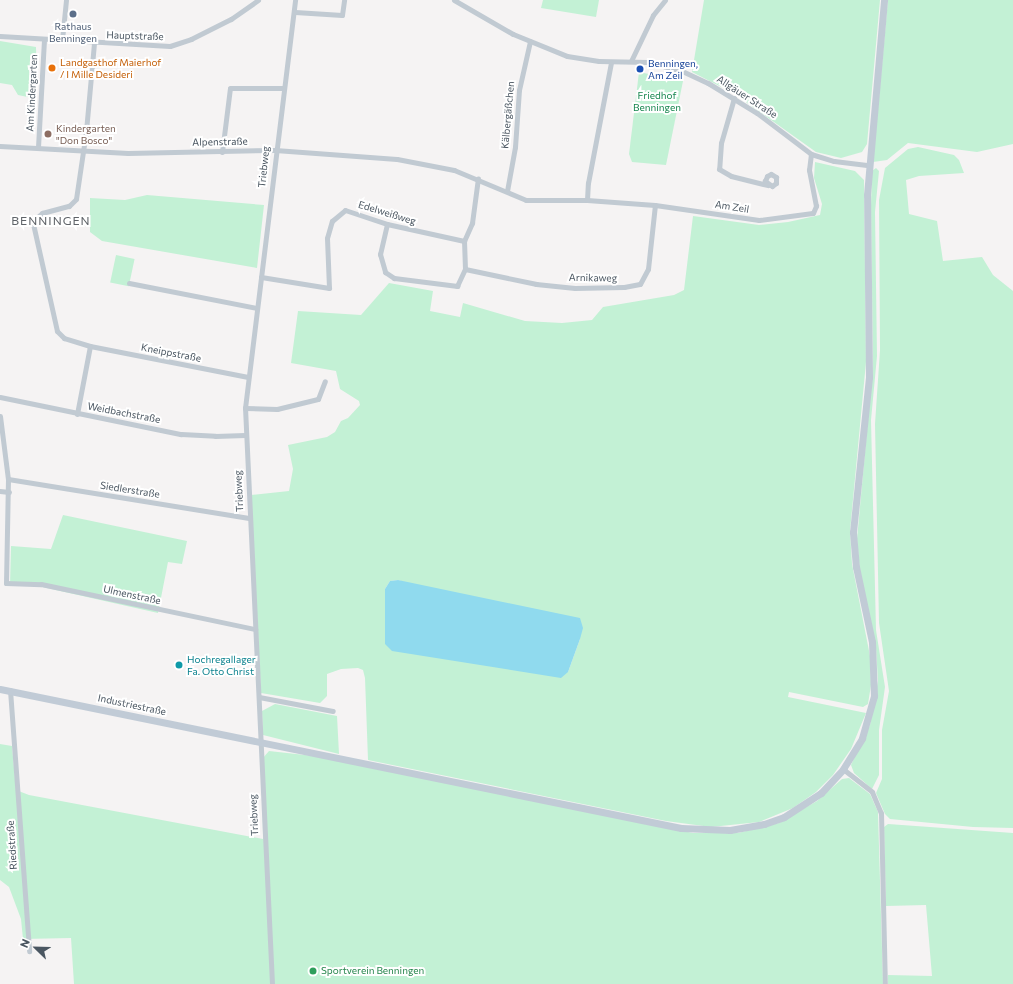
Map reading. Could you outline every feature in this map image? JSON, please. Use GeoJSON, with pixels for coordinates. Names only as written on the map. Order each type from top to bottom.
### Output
{"type":"FeatureCollection","features":[{"type":"Feature","properties":{"kind":"street"},"geometry":{"type":"LineString","coordinates":[[62,40],[66,0]]}},
{"type":"Feature","properties":{"kind":"street","name":"Hauptstraße"},"geometry":{"type":"LineString","coordinates":[[0,36],[152,46],[180,44],[232,19],[258,0]]}},
{"type":"Feature","properties":{"kind":"street","name":"Triebweg"},"geometry":{"type":"LineString","coordinates":[[272,984],[259,697],[254,629],[245,408],[261,277],[274,150],[295,12],[294,0]]}},
{"type":"Feature","properties":{"kind":"street"},"geometry":{"type":"LineString","coordinates":[[295,12],[342,15],[344,0]]}},
{"type":"Feature","properties":{"kind":"street","name":"Allgäuer Straße"},"geometry":{"type":"LineString","coordinates":[[454,0],[530,41],[577,58],[611,62],[631,61],[656,64],[682,71],[734,98],[766,118],[811,154],[834,161],[869,165]]}},
{"type":"Feature","properties":{"kind":"street"},"geometry":{"type":"LineString","coordinates":[[631,61],[653,15],[665,0]]}},
{"type":"Feature","properties":{"kind":"street","name":"Industriestraße"},"geometry":{"type":"LineString","coordinates":[[0,689],[681,828],[709,831],[747,828],[784,817],[821,793],[843,769],[868,722],[875,678],[872,642],[856,567],[853,532],[869,377],[869,165],[884,0]]}},
{"type":"Feature","properties":{"kind":"street","name":"Am Kindergarten"},"geometry":{"type":"LineString","coordinates":[[38,147],[44,39]]}},
{"type":"Feature","properties":{"kind":"street","name":"Kälbergäßchen"},"geometry":{"type":"LineString","coordinates":[[507,191],[515,147],[519,90],[530,41]]}},
{"type":"Feature","properties":{"kind":"street"},"geometry":{"type":"LineString","coordinates":[[82,150],[86,131],[94,43]]}},
{"type":"Feature","properties":{"kind":"street"},"geometry":{"type":"LineString","coordinates":[[587,200],[588,183],[611,62]]}},
{"type":"Feature","properties":{"kind":"street"},"geometry":{"type":"LineString","coordinates":[[222,152],[230,88],[283,88]]}},
{"type":"Feature","properties":{"kind":"street"},"geometry":{"type":"LineString","coordinates":[[734,98],[721,143],[719,169],[731,176],[768,185]]}},
{"type":"Feature","properties":{"kind":"street","name":"Alpenstraße"},"geometry":{"type":"LineString","coordinates":[[0,146],[128,152],[222,152],[274,150],[397,158],[454,170],[478,178],[507,191]]}},
{"type":"Feature","properties":{"kind":"street","name":"Kneippstraße"},"geometry":{"type":"LineString","coordinates":[[82,150],[74,204],[42,213],[34,220],[33,224],[57,331],[64,338],[90,346],[248,377]]}},
{"type":"Feature","properties":{"kind":"street","name":"Am Zeil"},"geometry":{"type":"LineString","coordinates":[[507,191],[526,200],[587,200],[655,205],[759,220],[812,213],[816,206],[809,170],[811,154]]}},
{"type":"Feature","properties":{"kind":"street"},"geometry":{"type":"LineString","coordinates":[[387,224],[380,254],[385,272],[394,278],[457,286],[462,280],[465,269],[464,241],[472,223],[478,178]]}},
{"type":"Feature","properties":{"kind":"street","name":"Arnikaweg"},"geometry":{"type":"LineString","coordinates":[[465,269],[536,284],[575,288],[624,287],[640,284],[648,270],[655,205]]}},
{"type":"Feature","properties":{"kind":"street","name":"Edelweißweg"},"geometry":{"type":"LineString","coordinates":[[261,277],[329,288],[327,238],[332,221],[345,210],[387,224],[464,241]]}},
{"type":"Feature","properties":{"kind":"street"},"geometry":{"type":"LineString","coordinates":[[129,283],[257,308]]}},
{"type":"Feature","properties":{"kind":"street"},"geometry":{"type":"LineString","coordinates":[[77,414],[90,346]]}},
{"type":"Feature","properties":{"kind":"street"},"geometry":{"type":"LineString","coordinates":[[245,408],[277,409],[318,398],[325,381]]}},
{"type":"Feature","properties":{"kind":"street","name":"Weidbachstraße"},"geometry":{"type":"LineString","coordinates":[[0,397],[77,414],[181,434],[215,436],[245,435]]}},
{"type":"Feature","properties":{"kind":"street"},"geometry":{"type":"LineString","coordinates":[[0,416],[8,479],[8,492],[0,491]]}},
{"type":"Feature","properties":{"kind":"street","name":"Siedlerstraße"},"geometry":{"type":"LineString","coordinates":[[8,479],[249,518]]}},
{"type":"Feature","properties":{"kind":"street","name":"Ulmenstraße"},"geometry":{"type":"LineString","coordinates":[[8,492],[6,583],[40,584],[254,629]]}},
{"type":"Feature","properties":{"kind":"street","name":"Riedstraße"},"geometry":{"type":"LineString","coordinates":[[10,690],[29,952]]}},
{"type":"Feature","properties":{"kind":"street"},"geometry":{"type":"LineString","coordinates":[[259,697],[333,711]]}},
{"type":"Feature","properties":{"kind":"street"},"geometry":{"type":"LineString","coordinates":[[843,769],[872,792],[881,813],[885,984]]}},
{"type":"Feature","properties":{"kind":"green space"},"geometry":{"type":"Polygon","coordinates":[[[543,0],[599,0],[596,17],[541,8],[543,0]]]}},
{"type":"Feature","properties":{"kind":"green space"},"geometry":{"type":"Polygon","coordinates":[[[704,0],[880,0],[867,144],[862,152],[841,158],[816,152],[733,93],[692,72],[704,0]]]}},
{"type":"Feature","properties":{"kind":"green space"},"geometry":{"type":"Polygon","coordinates":[[[888,0],[1013,0],[1013,144],[977,152],[908,143],[887,160],[873,162],[888,0]]]}},
{"type":"Feature","properties":{"kind":"green space"},"geometry":{"type":"Polygon","coordinates":[[[0,41],[36,47],[37,99],[18,95],[12,85],[0,83],[0,41]]]}},
{"type":"Feature","properties":{"kind":"green space","name":"Friedhof Benningen"},"geometry":{"type":"Polygon","coordinates":[[[639,72],[683,81],[666,165],[632,162],[629,154],[639,72]]]}},
{"type":"Feature","properties":{"kind":"green space"},"geometry":{"type":"Polygon","coordinates":[[[918,147],[954,155],[959,160],[964,173],[919,176],[906,180],[909,214],[937,221],[943,261],[982,257],[993,275],[1013,291],[1013,828],[973,827],[890,819],[885,814],[876,793],[882,779],[882,730],[889,691],[879,623],[875,424],[880,350],[879,200],[885,168],[908,149],[918,147]]]}},
{"type":"Feature","properties":{"kind":"green space"},"geometry":{"type":"Polygon","coordinates":[[[815,162],[855,171],[864,180],[866,362],[850,531],[852,564],[870,656],[871,685],[868,704],[863,707],[789,692],[788,697],[866,713],[851,749],[833,775],[816,792],[793,808],[759,822],[711,827],[666,821],[368,760],[365,678],[363,670],[358,668],[341,669],[327,674],[327,696],[320,703],[261,693],[251,495],[289,491],[293,469],[288,445],[327,437],[335,432],[341,421],[348,418],[360,405],[359,401],[340,389],[336,371],[291,363],[298,311],[361,315],[389,283],[433,291],[430,311],[460,317],[463,303],[525,321],[562,323],[592,320],[603,307],[674,295],[684,290],[693,216],[759,225],[788,222],[820,215],[822,204],[814,178],[815,162]],[[398,580],[390,581],[385,589],[385,644],[568,672],[580,639],[398,580]]]}},
{"type":"Feature","properties":{"kind":"green space"},"geometry":{"type":"Polygon","coordinates":[[[876,168],[879,171],[875,212],[877,356],[871,420],[876,630],[885,687],[879,730],[879,775],[872,789],[854,773],[851,765],[870,725],[878,681],[876,648],[860,571],[857,539],[873,366],[871,205],[872,171],[876,168]]]}},
{"type":"Feature","properties":{"kind":"green space"},"geometry":{"type":"Polygon","coordinates":[[[147,195],[264,205],[257,268],[102,241],[90,232],[90,198],[125,200],[147,195]]]}},
{"type":"Feature","properties":{"kind":"green space"},"geometry":{"type":"Polygon","coordinates":[[[116,255],[135,259],[129,286],[110,282],[116,255]]]}},
{"type":"Feature","properties":{"kind":"green space"},"geometry":{"type":"Polygon","coordinates":[[[63,515],[187,541],[182,564],[168,562],[158,613],[38,586],[10,585],[11,546],[51,549],[63,515]]]}},
{"type":"Feature","properties":{"kind":"green space"},"geometry":{"type":"Polygon","coordinates":[[[275,704],[337,716],[339,754],[263,735],[262,711],[275,704]]]}},
{"type":"Feature","properties":{"kind":"green space"},"geometry":{"type":"Polygon","coordinates":[[[0,744],[12,746],[16,790],[29,795],[263,839],[262,759],[269,751],[314,756],[693,833],[738,833],[779,823],[817,801],[842,779],[849,778],[870,794],[878,812],[883,984],[74,984],[71,938],[23,939],[21,919],[9,887],[0,880],[0,744]]]}},
{"type":"Feature","properties":{"kind":"green space"},"geometry":{"type":"Polygon","coordinates":[[[888,824],[1013,833],[1013,984],[888,984],[888,975],[932,976],[926,905],[886,906],[884,827],[888,824]]]}},
{"type":"Feature","properties":{"kind":"water"},"geometry":{"type":"Polygon","coordinates":[[[398,580],[580,618],[583,628],[568,672],[561,678],[392,651],[385,644],[385,589],[390,581],[398,580]]]}},
{"type":"Feature","properties":{"kind":"place","name":"Rathaus Benningen"},"geometry":{"type":"Point","coordinates":[73,14]}},
{"type":"Feature","properties":{"kind":"place","name":"Landgasthof Maierhof / I Mille Desideri"},"geometry":{"type":"Point","coordinates":[52,68]}},
{"type":"Feature","properties":{"kind":"place","name":"Benningen, Am Zeil"},"geometry":{"type":"Point","coordinates":[640,69]}},
{"type":"Feature","properties":{"kind":"place","name":"Kindergarten \"Don Bosco\""},"geometry":{"type":"Point","coordinates":[48,134]}},
{"type":"Feature","properties":{"kind":"place","name":"Hochregallager Fa. Otto Christ"},"geometry":{"type":"Point","coordinates":[179,665]}},
{"type":"Feature","properties":{"kind":"place","name":"Sportverein Benningen"},"geometry":{"type":"Point","coordinates":[313,971]}},
{"type":"Feature","properties":{"kind":"district","name":"BENNINGEN"},"geometry":{"type":"Point","coordinates":[51,221]}}]}
